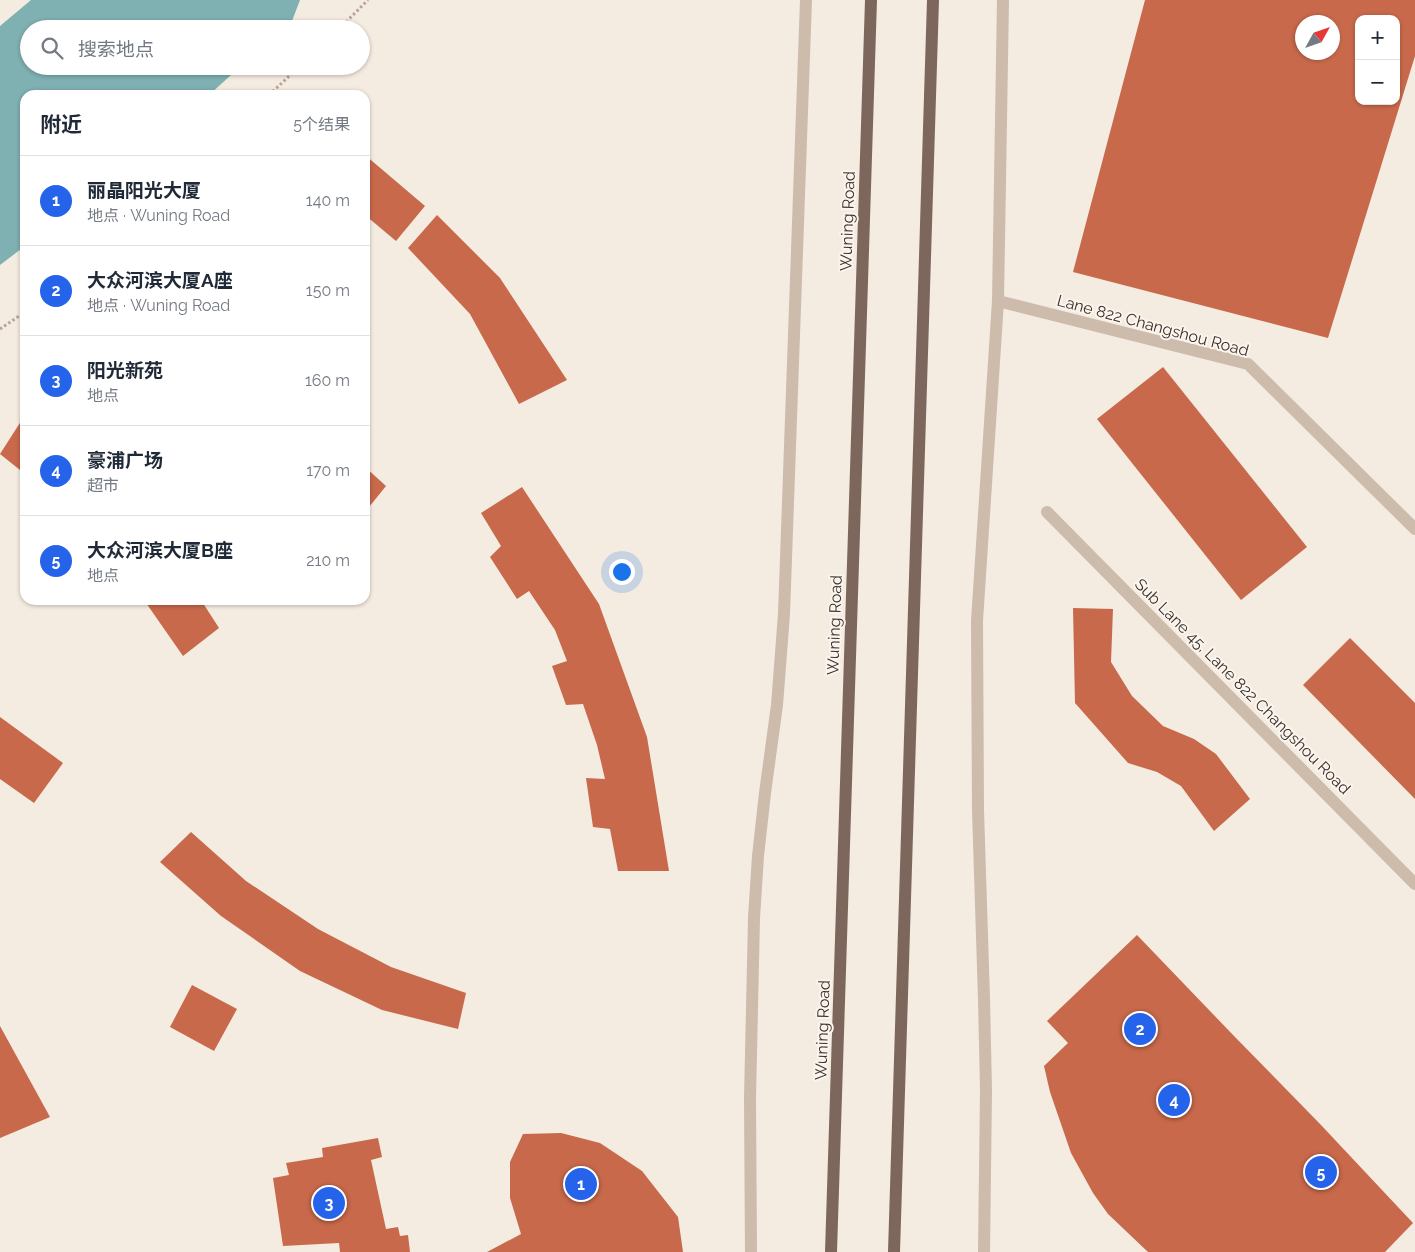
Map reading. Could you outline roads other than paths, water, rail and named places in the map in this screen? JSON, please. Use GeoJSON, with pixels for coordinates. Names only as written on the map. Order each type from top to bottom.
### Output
{"type":"FeatureCollection","features":[{"type":"Feature","properties":{"kind":"main road","name":"Wuning Road"},"geometry":{"type":"LineString","coordinates":[[831,1252],[871,0]]}},
{"type":"Feature","properties":{"kind":"main road"},"geometry":{"type":"LineString","coordinates":[[894,1252],[933,0]]}},
{"type":"Feature","properties":{"kind":"street"},"geometry":{"type":"LineString","coordinates":[[751,1252],[750,1099],[754,918],[764,802],[777,705],[784,614],[806,0]]}},
{"type":"Feature","properties":{"kind":"street"},"geometry":{"type":"LineString","coordinates":[[984,1252],[984,972],[978,810],[977,620],[998,301],[1003,0]]}},
{"type":"Feature","properties":{"kind":"street","name":"Lane 822 Changshou Road"},"geometry":{"type":"LineString","coordinates":[[998,301],[1248,364],[1415,529]]}},
{"type":"Feature","properties":{"kind":"street","name":"Sub Lane 45, Lane 822 Changshou Road"},"geometry":{"type":"LineString","coordinates":[[1047,512],[1415,884]]}},
{"type":"Feature","properties":{"kind":"water"},"geometry":{"type":"Polygon","coordinates":[[[31,0],[300,0],[292,20],[20,20],[20,75],[231,75],[215,90],[20,90],[20,250],[0,265],[0,26],[31,0]]]}},
{"type":"Feature","properties":{"kind":"place","name":"大众河滨大厦A座"},"geometry":{"type":"Point","coordinates":[1140,1029]}},
{"type":"Feature","properties":{"kind":"place","name":"豪浦广场"},"geometry":{"type":"Point","coordinates":[1174,1100]}},
{"type":"Feature","properties":{"kind":"place","name":"大众河滨大厦B座"},"geometry":{"type":"Point","coordinates":[1321,1172]}},
{"type":"Feature","properties":{"kind":"place","name":"丽晶阳光大厦"},"geometry":{"type":"Point","coordinates":[581,1184]}},
{"type":"Feature","properties":{"kind":"place","name":"阳光新苑"},"geometry":{"type":"Point","coordinates":[329,1203]}}]}
